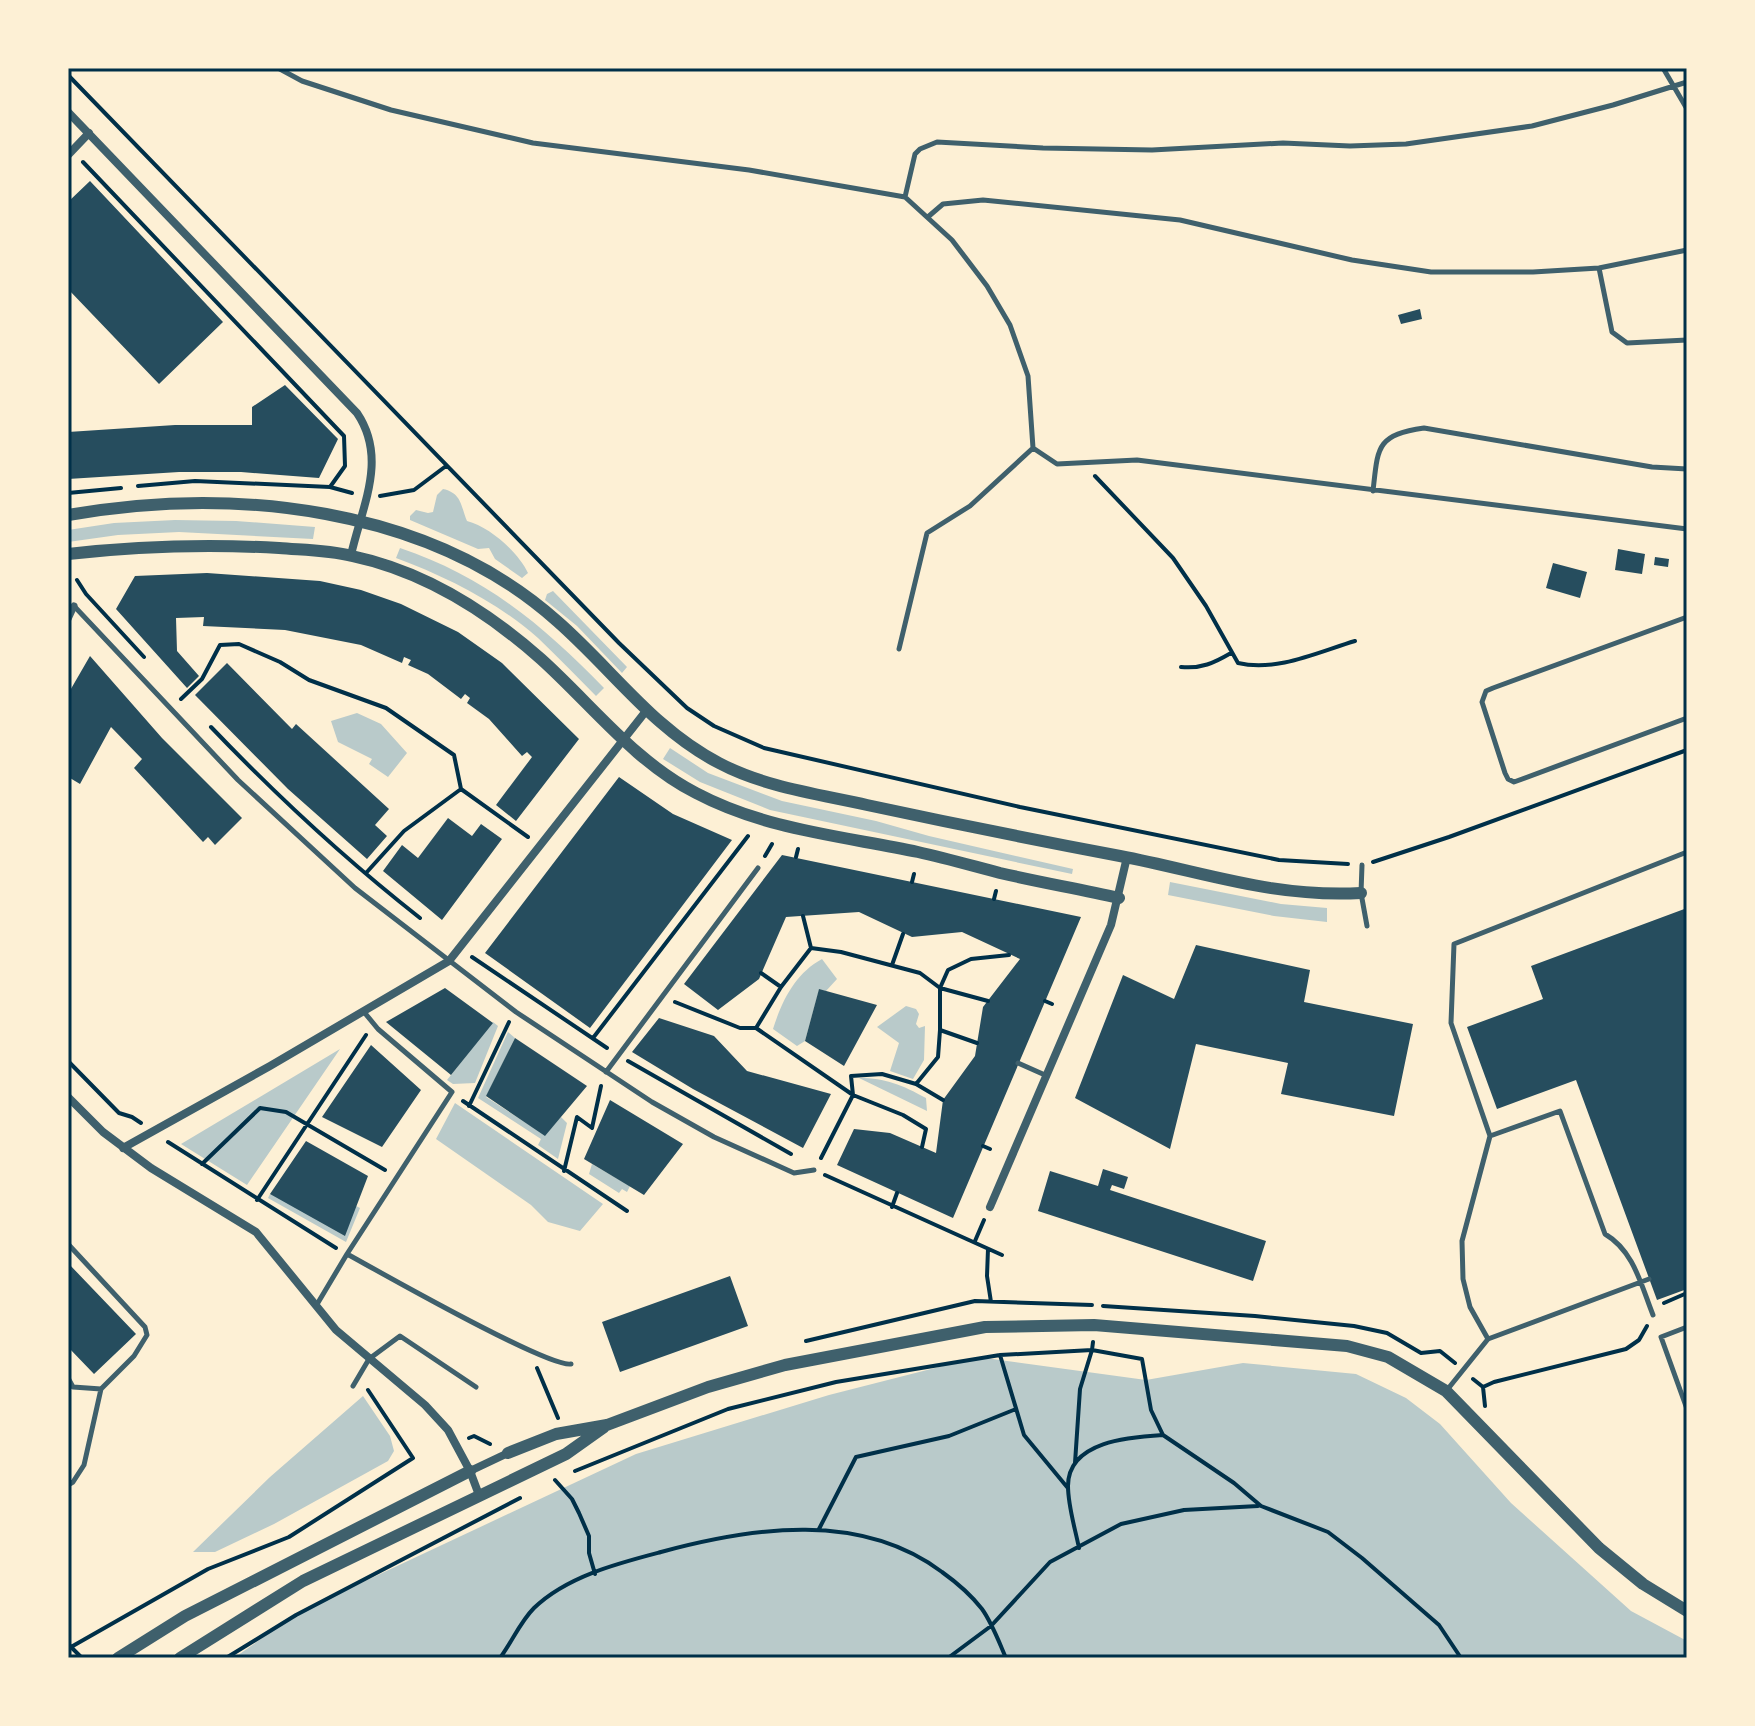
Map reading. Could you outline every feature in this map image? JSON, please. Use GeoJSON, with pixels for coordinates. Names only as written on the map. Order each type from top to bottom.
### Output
{"type":"FeatureCollection","features":[{"type":"Feature","properties":{"kind":"street"},"geometry":{"type":"LineString","coordinates":[[68,112],[357,413],[374,457],[351,555]]}},
{"type":"Feature","properties":{"kind":"street"},"geometry":{"type":"LineString","coordinates":[[70,153],[89,133]]}},
{"type":"Feature","properties":{"kind":"street"},"geometry":{"type":"LineString","coordinates":[[68,515],[156,506],[242,504],[359,520],[426,541],[470,561],[516,589],[557,621],[646,711],[686,743],[720,764],[755,778],[976,829],[1127,857],[1245,885],[1328,895],[1361,893]]}},
{"type":"Feature","properties":{"kind":"street"},"geometry":{"type":"LineString","coordinates":[[68,554],[134,547],[218,544],[351,555],[379,563],[491,617],[542,660],[623,739],[660,770],[694,792],[767,823],[920,852],[1119,898]]}},
{"type":"Feature","properties":{"kind":"street"},"geometry":{"type":"LineString","coordinates":[[68,619],[74,606]]}},
{"type":"Feature","properties":{"kind":"street"},"geometry":{"type":"LineString","coordinates":[[123,1148],[449,961],[646,711]]}},
{"type":"Feature","properties":{"kind":"street"},"geometry":{"type":"LineString","coordinates":[[990,1207],[1111,925],[1127,857]]}},
{"type":"Feature","properties":{"kind":"street"},"geometry":{"type":"LineString","coordinates":[[68,1097],[123,1148],[256,1232],[336,1330],[425,1405],[448,1430],[479,1495]]}},
{"type":"Feature","properties":{"kind":"street"},"geometry":{"type":"LineString","coordinates":[[118,1658],[198,1609],[470,1471],[504,1448],[607,1425],[708,1387],[785,1365],[985,1327],[1094,1325],[1347,1346],[1388,1357],[1446,1391],[1477,1420],[1541,1492],[1599,1548],[1643,1584],[1687,1611]]}},
{"type":"Feature","properties":{"kind":"street"},"geometry":{"type":"LineString","coordinates":[[180,1658],[303,1581],[566,1454],[607,1425]]}},
{"type":"Feature","properties":{"kind":"lane"},"geometry":{"type":"LineString","coordinates":[[278,68],[302,81],[391,110],[533,143],[749,170],[905,197],[929,216],[970,262],[1010,325],[1028,376],[1033,448]]}},
{"type":"Feature","properties":{"kind":"lane"},"geometry":{"type":"LineString","coordinates":[[1663,68],[1687,109]]}},
{"type":"Feature","properties":{"kind":"lane"},"geometry":{"type":"LineString","coordinates":[[905,197],[915,154],[937,142],[1152,150],[1283,143],[1350,146],[1406,144],[1532,126],[1687,82]]}},
{"type":"Feature","properties":{"kind":"lane"},"geometry":{"type":"LineString","coordinates":[[929,216],[943,204],[983,200],[1180,220],[1352,260],[1431,272],[1533,272],[1599,268],[1687,250]]}},
{"type":"Feature","properties":{"kind":"lane"},"geometry":{"type":"LineString","coordinates":[[1599,268],[1612,332],[1627,343],[1687,340]]}},
{"type":"Feature","properties":{"kind":"lane"},"geometry":{"type":"LineString","coordinates":[[1373,491],[1377,455],[1383,445],[1398,432],[1424,428],[1652,467],[1687,469]]}},
{"type":"Feature","properties":{"kind":"lane"},"geometry":{"type":"LineString","coordinates":[[1033,448],[1057,464],[1137,460],[1687,529]]}},
{"type":"Feature","properties":{"kind":"lane"},"geometry":{"type":"LineString","coordinates":[[899,649],[927,533],[970,506],[1033,448]]}},
{"type":"Feature","properties":{"kind":"lane"},"geometry":{"type":"LineString","coordinates":[[74,606],[238,780],[355,888],[449,961],[516,1012],[664,1109],[755,1157],[794,1173],[814,1170]]}},
{"type":"Feature","properties":{"kind":"lane"},"geometry":{"type":"LineString","coordinates":[[1687,617],[1493,688],[1486,691],[1482,702],[1505,773],[1514,782],[1687,718]]}},
{"type":"Feature","properties":{"kind":"lane"},"geometry":{"type":"LineString","coordinates":[[1488,1339],[1470,1307],[1463,1279],[1462,1241],[1490,1136],[1451,1023],[1454,944],[1687,852]]}},
{"type":"Feature","properties":{"kind":"lane"},"geometry":{"type":"LineString","coordinates":[[1362,865],[1361,893],[1367,926]]}},
{"type":"Feature","properties":{"kind":"lane"},"geometry":{"type":"LineString","coordinates":[[606,1072],[758,868]]}},
{"type":"Feature","properties":{"kind":"lane"},"geometry":{"type":"LineString","coordinates":[[316,1306],[452,1092],[373,1024],[364,1011]]}},
{"type":"Feature","properties":{"kind":"lane"},"geometry":{"type":"LineString","coordinates":[[1018,1063],[1045,1075]]}},
{"type":"Feature","properties":{"kind":"lane"},"geometry":{"type":"LineString","coordinates":[[1490,1136],[1560,1111],[1605,1234],[1619,1243],[1629,1255],[1653,1315]]}},
{"type":"Feature","properties":{"kind":"lane"},"geometry":{"type":"LineString","coordinates":[[68,1244],[145,1327],[147,1335],[134,1356],[101,1389],[84,1465],[68,1485]]}},
{"type":"Feature","properties":{"kind":"lane"},"geometry":{"type":"LineString","coordinates":[[347,1254],[530,1351],[563,1366],[571,1364]]}},
{"type":"Feature","properties":{"kind":"lane"},"geometry":{"type":"LineString","coordinates":[[1446,1391],[1488,1339],[1649,1279]]}},
{"type":"Feature","properties":{"kind":"lane"},"geometry":{"type":"LineString","coordinates":[[1687,1327],[1661,1337],[1687,1409]]}},
{"type":"Feature","properties":{"kind":"lane"},"geometry":{"type":"LineString","coordinates":[[353,1386],[369,1359],[400,1336],[476,1387]]}},
{"type":"Feature","properties":{"kind":"lane"},"geometry":{"type":"LineString","coordinates":[[68,1378],[73,1387],[101,1389]]}},
{"type":"Feature","properties":{"kind":"path"},"geometry":{"type":"LineString","coordinates":[[68,75],[665,688],[687,708],[741,739],[791,756],[879,776],[1266,857],[1302,863],[1362,865],[1437,842],[1687,750]]}},
{"type":"Feature","properties":{"kind":"path"},"geometry":{"type":"LineString","coordinates":[[70,153],[344,436],[345,466],[330,487],[367,497],[414,490],[446,466]]}},
{"type":"Feature","properties":{"kind":"path"},"geometry":{"type":"LineString","coordinates":[[1082,463],[1173,558],[1206,606],[1238,663],[1276,665],[1355,641]]}},
{"type":"Feature","properties":{"kind":"path"},"geometry":{"type":"LineString","coordinates":[[77,580],[86,594],[154,667]]}},
{"type":"Feature","properties":{"kind":"path"},"geometry":{"type":"LineString","coordinates":[[172,709],[202,679],[220,645],[239,644],[280,662],[309,680],[386,708],[454,755],[461,789],[540,846]]}},
{"type":"Feature","properties":{"kind":"path"},"geometry":{"type":"LineString","coordinates":[[1181,667],[1213,664],[1231,653]]}},
{"type":"Feature","properties":{"kind":"path"},"geometry":{"type":"LineString","coordinates":[[173,688],[192,708]]}},
{"type":"Feature","properties":{"kind":"path"},"geometry":{"type":"LineString","coordinates":[[201,718],[249,767],[366,873],[432,927]]}},
{"type":"Feature","properties":{"kind":"path"},"geometry":{"type":"LineString","coordinates":[[366,873],[404,831],[461,789]]}},
{"type":"Feature","properties":{"kind":"path"},"geometry":{"type":"LineString","coordinates":[[593,1038],[748,836]]}},
{"type":"Feature","properties":{"kind":"path"},"geometry":{"type":"LineString","coordinates":[[796,857],[798,849]]}},
{"type":"Feature","properties":{"kind":"path"},"geometry":{"type":"LineString","coordinates":[[912,882],[914,874]]}},
{"type":"Feature","properties":{"kind":"path"},"geometry":{"type":"LineString","coordinates":[[994,899],[996,891]]}},
{"type":"Feature","properties":{"kind":"path"},"geometry":{"type":"LineString","coordinates":[[803,916],[811,948]]}},
{"type":"Feature","properties":{"kind":"path"},"geometry":{"type":"LineString","coordinates":[[892,965],[903,934]]}},
{"type":"Feature","properties":{"kind":"path"},"geometry":{"type":"LineString","coordinates":[[459,948],[618,1056],[781,1148],[814,1170],[1002,1255]]}},
{"type":"Feature","properties":{"kind":"path"},"geometry":{"type":"LineString","coordinates":[[756,1028],[781,987],[811,948]]}},
{"type":"Feature","properties":{"kind":"path"},"geometry":{"type":"LineString","coordinates":[[811,948],[841,952],[920,973],[940,988],[988,1001]]}},
{"type":"Feature","properties":{"kind":"path"},"geometry":{"type":"LineString","coordinates":[[916,1084],[938,1057],[940,988],[948,970],[971,959],[1009,955]]}},
{"type":"Feature","properties":{"kind":"path"},"geometry":{"type":"LineString","coordinates":[[761,973],[781,987]]}},
{"type":"Feature","properties":{"kind":"path"},"geometry":{"type":"LineString","coordinates":[[662,996],[740,1028],[756,1028],[853,1095],[903,1115],[926,1129],[922,1147]]}},
{"type":"Feature","properties":{"kind":"path"},"geometry":{"type":"LineString","coordinates":[[1045,1001],[1052,1004]]}},
{"type":"Feature","properties":{"kind":"path"},"geometry":{"type":"LineString","coordinates":[[469,1106],[504,1030],[516,1012]]}},
{"type":"Feature","properties":{"kind":"path"},"geometry":{"type":"LineString","coordinates":[[257,1200],[373,1024]]}},
{"type":"Feature","properties":{"kind":"path"},"geometry":{"type":"LineString","coordinates":[[940,1030],[977,1043]]}},
{"type":"Feature","properties":{"kind":"path"},"geometry":{"type":"LineString","coordinates":[[68,1061],[119,1113],[132,1117],[257,1200],[347,1254]]}},
{"type":"Feature","properties":{"kind":"path"},"geometry":{"type":"LineString","coordinates":[[564,1171],[577,1117],[592,1128],[606,1072]]}},
{"type":"Feature","properties":{"kind":"path"},"geometry":{"type":"LineString","coordinates":[[814,1170],[853,1095],[851,1076],[882,1074],[916,1084],[943,1100]]}},
{"type":"Feature","properties":{"kind":"path"},"geometry":{"type":"LineString","coordinates":[[452,1092],[627,1211]]}},
{"type":"Feature","properties":{"kind":"path"},"geometry":{"type":"LineString","coordinates":[[202,1164],[260,1108],[286,1112],[397,1178]]}},
{"type":"Feature","properties":{"kind":"path"},"geometry":{"type":"LineString","coordinates":[[983,1146],[990,1149]]}},
{"type":"Feature","properties":{"kind":"path"},"geometry":{"type":"LineString","coordinates":[[892,1207],[897,1193]]}},
{"type":"Feature","properties":{"kind":"path"},"geometry":{"type":"LineString","coordinates":[[974,1242],[990,1207]]}},
{"type":"Feature","properties":{"kind":"path"},"geometry":{"type":"LineString","coordinates":[[988,1249],[987,1276],[991,1302]]}},
{"type":"Feature","properties":{"kind":"path"},"geometry":{"type":"LineString","coordinates":[[1483,1387],[1626,1349],[1639,1340],[1665,1301],[1687,1293]]}},
{"type":"Feature","properties":{"kind":"path"},"geometry":{"type":"LineString","coordinates":[[796,1343],[975,1301],[1095,1305],[1255,1316],[1354,1326],[1387,1333],[1421,1353],[1440,1351],[1483,1387],[1485,1408]]}},
{"type":"Feature","properties":{"kind":"path"},"geometry":{"type":"LineString","coordinates":[[1079,1548],[1068,1489],[1075,1463],[1080,1389],[1092,1350],[1095,1305]]}},
{"type":"Feature","properties":{"kind":"path"},"geometry":{"type":"LineString","coordinates":[[545,1485],[728,1409],[836,1382],[1000,1355],[1092,1350],[1142,1359],[1151,1410],[1163,1435],[1234,1483],[1261,1506],[1328,1532],[1351,1549],[1439,1625],[1461,1658]]}},
{"type":"Feature","properties":{"kind":"path"},"geometry":{"type":"LineString","coordinates":[[530,1351],[559,1421]]}},
{"type":"Feature","properties":{"kind":"path"},"geometry":{"type":"LineString","coordinates":[[1000,1355],[1024,1435],[1068,1489]]}},
{"type":"Feature","properties":{"kind":"path"},"geometry":{"type":"LineString","coordinates":[[82,1658],[70,1646],[208,1569],[289,1537],[413,1458],[359,1377]]}},
{"type":"Feature","properties":{"kind":"path"},"geometry":{"type":"LineString","coordinates":[[818,1530],[856,1457],[949,1436],[1016,1409]]}},
{"type":"Feature","properties":{"kind":"path"},"geometry":{"type":"LineString","coordinates":[[1075,1463],[1092,1449],[1128,1437],[1163,1435]]}},
{"type":"Feature","properties":{"kind":"path"},"geometry":{"type":"LineString","coordinates":[[455,1442],[474,1436],[504,1448]]}},
{"type":"Feature","properties":{"kind":"path"},"geometry":{"type":"LineString","coordinates":[[555,1480],[572,1499],[589,1536],[589,1553],[595,1574]]}},
{"type":"Feature","properties":{"kind":"path"},"geometry":{"type":"LineString","coordinates":[[226,1658],[296,1615],[531,1492]]}},
{"type":"Feature","properties":{"kind":"path"},"geometry":{"type":"LineString","coordinates":[[948,1658],[991,1626],[1050,1562],[1121,1524],[1184,1510],[1261,1506]]}},
{"type":"Feature","properties":{"kind":"path"},"geometry":{"type":"LineString","coordinates":[[500,1658],[534,1608],[559,1590],[595,1574],[631,1560],[707,1539],[755,1531],[818,1530],[853,1532],[916,1554],[974,1599],[1006,1658]]}},
{"type":"Feature","properties":{"kind":"shaded area"},"geometry":{"type":"Polygon","coordinates":[[[443,489],[457,497],[467,521],[502,541],[528,573],[522,578],[495,559],[489,548],[478,549],[410,520],[416,510],[433,512],[437,495],[443,489]]]}},
{"type":"Feature","properties":{"kind":"shaded area"},"geometry":{"type":"Polygon","coordinates":[[[175,520],[315,527],[313,539],[179,532],[118,535],[68,542],[68,530],[114,523],[175,520]]]}},
{"type":"Feature","properties":{"kind":"shaded area"},"geometry":{"type":"Polygon","coordinates":[[[400,548],[459,573],[511,605],[558,643],[604,688],[596,696],[522,625],[471,592],[396,558],[400,548]]]}},
{"type":"Feature","properties":{"kind":"shaded area"},"geometry":{"type":"Polygon","coordinates":[[[553,591],[627,667],[622,673],[577,626],[545,600],[547,594],[553,591]]]}},
{"type":"Feature","properties":{"kind":"shaded area"},"geometry":{"type":"Polygon","coordinates":[[[357,713],[381,724],[407,753],[388,777],[369,764],[372,759],[338,742],[331,721],[357,713]]]}},
{"type":"Feature","properties":{"kind":"shaded area"},"geometry":{"type":"Polygon","coordinates":[[[670,748],[708,773],[782,801],[1073,869],[1072,874],[770,810],[700,782],[663,759],[670,748]]]}},
{"type":"Feature","properties":{"kind":"shaded area"},"geometry":{"type":"Polygon","coordinates":[[[1170,882],[1281,904],[1327,908],[1327,922],[1274,916],[1168,895],[1170,882]]]}},
{"type":"Feature","properties":{"kind":"shaded area"},"geometry":{"type":"Polygon","coordinates":[[[822,959],[837,979],[826,991],[819,990],[805,1041],[797,1046],[773,1029],[791,988],[822,959]]]}},
{"type":"Feature","properties":{"kind":"shaded area"},"geometry":{"type":"Polygon","coordinates":[[[906,1006],[916,1009],[919,1014],[916,1024],[919,1028],[925,1026],[924,1060],[913,1079],[890,1071],[899,1043],[877,1027],[906,1006]]]}},
{"type":"Feature","properties":{"kind":"shaded area"},"geometry":{"type":"Polygon","coordinates":[[[493,1022],[498,1026],[475,1083],[453,1084],[447,1080],[493,1022]]]}},
{"type":"Feature","properties":{"kind":"shaded area"},"geometry":{"type":"Polygon","coordinates":[[[508,1032],[515,1038],[486,1097],[545,1135],[561,1117],[567,1123],[558,1159],[538,1145],[541,1139],[478,1098],[508,1032]]]}},
{"type":"Feature","properties":{"kind":"shaded area"},"geometry":{"type":"Polygon","coordinates":[[[340,1049],[247,1185],[181,1144],[340,1049]]]}},
{"type":"Feature","properties":{"kind":"shaded area"},"geometry":{"type":"Polygon","coordinates":[[[859,1078],[886,1081],[909,1089],[926,1098],[927,1111],[859,1078]]]}},
{"type":"Feature","properties":{"kind":"shaded area"},"geometry":{"type":"Polygon","coordinates":[[[455,1103],[603,1204],[580,1231],[548,1222],[531,1205],[436,1139],[455,1103]]]}},
{"type":"Feature","properties":{"kind":"shaded area"},"geometry":{"type":"Polygon","coordinates":[[[592,1164],[630,1186],[627,1192],[622,1189],[619,1193],[589,1174],[592,1164]]]}},
{"type":"Feature","properties":{"kind":"shaded area"},"geometry":{"type":"Polygon","coordinates":[[[270,1194],[360,1208],[346,1242],[268,1198],[270,1194]]]}},
{"type":"Feature","properties":{"kind":"shaded area"},"geometry":{"type":"Polygon","coordinates":[[[978,1357],[1146,1380],[1243,1363],[1356,1374],[1406,1398],[1440,1424],[1511,1503],[1631,1611],[1687,1641],[1687,1658],[234,1658],[299,1612],[636,1454],[829,1395],[978,1357]]]}},
{"type":"Feature","properties":{"kind":"shaded area"},"geometry":{"type":"Polygon","coordinates":[[[363,1396],[390,1436],[394,1451],[388,1461],[274,1524],[215,1552],[193,1552],[270,1477],[363,1396]]]}},
{"type":"Feature","properties":{"kind":"building"},"geometry":{"type":"Polygon","coordinates":[[[90,181],[223,322],[159,384],[68,289],[68,202],[90,181]]]}},
{"type":"Feature","properties":{"kind":"building"},"geometry":{"type":"Polygon","coordinates":[[[1420,309],[1422,319],[1401,324],[1398,315],[1420,309]]]}},
{"type":"Feature","properties":{"kind":"building"},"geometry":{"type":"Polygon","coordinates":[[[285,385],[338,439],[319,478],[241,472],[179,472],[68,479],[68,432],[175,425],[252,425],[252,407],[285,385]]]}},
{"type":"Feature","properties":{"kind":"building"},"geometry":{"type":"Polygon","coordinates":[[[1618,549],[1645,554],[1642,574],[1615,570],[1618,549]]]}},
{"type":"Feature","properties":{"kind":"building"},"geometry":{"type":"Polygon","coordinates":[[[1655,557],[1669,559],[1668,567],[1654,565],[1655,557]]]}},
{"type":"Feature","properties":{"kind":"building"},"geometry":{"type":"Polygon","coordinates":[[[1553,563],[1587,572],[1580,598],[1546,588],[1553,563]]]}},
{"type":"Feature","properties":{"kind":"building"},"geometry":{"type":"Polygon","coordinates":[[[207,573],[320,581],[361,590],[401,604],[458,632],[502,663],[579,739],[516,821],[496,805],[532,757],[527,752],[522,756],[489,719],[467,703],[470,698],[465,694],[461,699],[428,674],[408,665],[411,660],[404,657],[402,663],[361,645],[285,630],[203,626],[204,617],[176,618],[177,651],[199,676],[187,688],[116,609],[135,576],[207,573]]]}},
{"type":"Feature","properties":{"kind":"building"},"geometry":{"type":"Polygon","coordinates":[[[90,656],[162,738],[242,818],[215,845],[208,837],[203,842],[134,768],[142,759],[111,727],[80,784],[70,778],[68,782],[68,694],[90,656]]]}},
{"type":"Feature","properties":{"kind":"building"},"geometry":{"type":"Polygon","coordinates":[[[227,663],[292,729],[296,724],[389,809],[375,825],[387,836],[367,859],[288,789],[195,695],[227,663]]]}},
{"type":"Feature","properties":{"kind":"building"},"geometry":{"type":"Polygon","coordinates":[[[619,777],[673,814],[732,840],[590,1028],[485,953],[619,777]]]}},
{"type":"Feature","properties":{"kind":"building"},"geometry":{"type":"Polygon","coordinates":[[[448,818],[472,836],[481,824],[502,839],[442,920],[383,871],[402,845],[418,858],[448,818]]]}},
{"type":"Feature","properties":{"kind":"building"},"geometry":{"type":"Polygon","coordinates":[[[782,855],[1081,917],[953,1218],[837,1165],[854,1129],[890,1133],[936,1153],[943,1100],[975,1056],[983,1007],[1020,959],[962,932],[912,937],[859,912],[786,917],[759,979],[718,1010],[684,984],[782,855]]]}},
{"type":"Feature","properties":{"kind":"building"},"geometry":{"type":"Polygon","coordinates":[[[1687,908],[1687,1289],[1657,1300],[1576,1080],[1497,1109],[1467,1027],[1543,999],[1531,966],[1687,908]]]}},
{"type":"Feature","properties":{"kind":"building"},"geometry":{"type":"Polygon","coordinates":[[[1196,945],[1310,970],[1304,1002],[1413,1024],[1394,1116],[1281,1094],[1288,1063],[1196,1044],[1170,1149],[1075,1098],[1123,975],[1174,999],[1196,945]]]}},
{"type":"Feature","properties":{"kind":"building"},"geometry":{"type":"Polygon","coordinates":[[[445,988],[493,1023],[451,1075],[386,1022],[445,988]]]}},
{"type":"Feature","properties":{"kind":"building"},"geometry":{"type":"Polygon","coordinates":[[[819,989],[877,1005],[844,1066],[805,1041],[819,989]]]}},
{"type":"Feature","properties":{"kind":"building"},"geometry":{"type":"Polygon","coordinates":[[[659,1018],[714,1036],[747,1071],[831,1094],[803,1148],[693,1089],[632,1052],[659,1018]]]}},
{"type":"Feature","properties":{"kind":"building"},"geometry":{"type":"Polygon","coordinates":[[[515,1038],[587,1086],[545,1136],[486,1096],[515,1038]]]}},
{"type":"Feature","properties":{"kind":"building"},"geometry":{"type":"Polygon","coordinates":[[[371,1045],[421,1090],[382,1147],[322,1117],[371,1045]]]}},
{"type":"Feature","properties":{"kind":"building"},"geometry":{"type":"Polygon","coordinates":[[[610,1100],[683,1144],[644,1195],[584,1159],[610,1100]]]}},
{"type":"Feature","properties":{"kind":"building"},"geometry":{"type":"Polygon","coordinates":[[[306,1141],[368,1176],[345,1236],[270,1194],[306,1141]]]}},
{"type":"Feature","properties":{"kind":"building"},"geometry":{"type":"Polygon","coordinates":[[[1103,1169],[1128,1177],[1124,1189],[1112,1185],[1110,1190],[1266,1241],[1253,1281],[1038,1211],[1050,1171],[1098,1186],[1103,1169]]]}},
{"type":"Feature","properties":{"kind":"building"},"geometry":{"type":"Polygon","coordinates":[[[68,1263],[136,1334],[94,1374],[68,1347],[68,1263]]]}},
{"type":"Feature","properties":{"kind":"building"},"geometry":{"type":"Polygon","coordinates":[[[730,1276],[748,1326],[620,1372],[602,1322],[730,1276]]]}}]}
